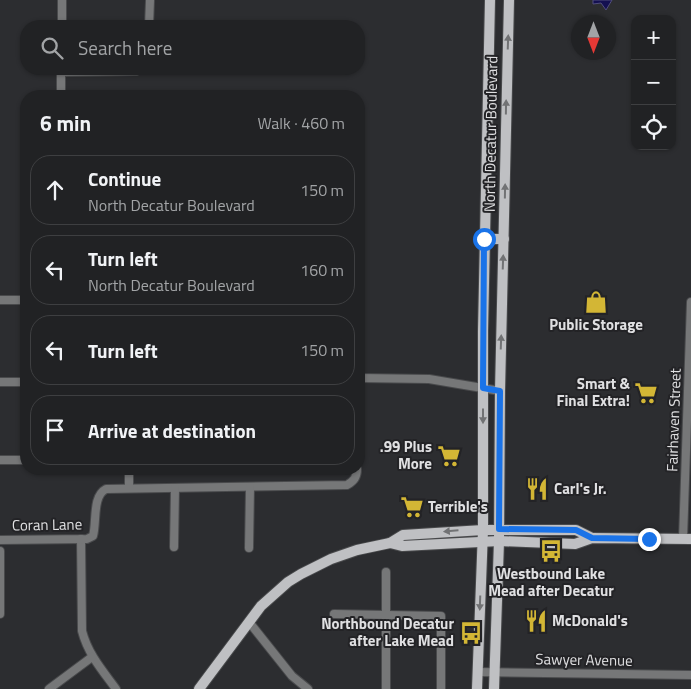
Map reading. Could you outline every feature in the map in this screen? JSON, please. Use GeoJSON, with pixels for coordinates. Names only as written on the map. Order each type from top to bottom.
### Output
{"type":"FeatureCollection","features":[{"type":"Feature","properties":{"kind":"main road","name":"North Decatur Boulevard"},"geometry":{"type":"LineString","coordinates":[[477,689],[482,542],[484,239],[490,0]]}},
{"type":"Feature","properties":{"kind":"main road","name":"North Decatur Boulevard"},"geometry":{"type":"LineString","coordinates":[[494,689],[499,541],[500,391],[509,0]]}},
{"type":"Feature","properties":{"kind":"main road"},"geometry":{"type":"LineString","coordinates":[[488,84],[506,84]]}},
{"type":"Feature","properties":{"kind":"main road"},"geometry":{"type":"LineString","coordinates":[[484,239],[504,239]]}},
{"type":"Feature","properties":{"kind":"main road"},"geometry":{"type":"LineString","coordinates":[[200,689],[261,606],[277,591],[301,574],[331,558],[390,543],[403,535],[499,529],[576,530],[592,538]]}},
{"type":"Feature","properties":{"kind":"main road"},"geometry":{"type":"LineString","coordinates":[[390,543],[402,546],[499,541],[575,544],[592,538],[687,539]]}},
{"type":"Feature","properties":{"kind":"street"},"geometry":{"type":"LineString","coordinates":[[62,0],[62,20]]}},
{"type":"Feature","properties":{"kind":"street"},"geometry":{"type":"LineString","coordinates":[[149,20],[150,0]]}},
{"type":"Feature","properties":{"kind":"street"},"geometry":{"type":"LineString","coordinates":[[61,75],[61,90]]}},
{"type":"Feature","properties":{"kind":"street"},"geometry":{"type":"LineString","coordinates":[[0,300],[20,300]]}},
{"type":"Feature","properties":{"kind":"street","name":"Fairhaven Street"},"geometry":{"type":"LineString","coordinates":[[687,539],[691,302]]}},
{"type":"Feature","properties":{"kind":"street"},"geometry":{"type":"LineString","coordinates":[[365,378],[429,379],[500,391]]}},
{"type":"Feature","properties":{"kind":"street"},"geometry":{"type":"LineString","coordinates":[[0,382],[20,382]]}},
{"type":"Feature","properties":{"kind":"street"},"geometry":{"type":"LineString","coordinates":[[0,460],[20,460]]}},
{"type":"Feature","properties":{"kind":"street"},"geometry":{"type":"LineString","coordinates":[[129,475],[129,488]]}},
{"type":"Feature","properties":{"kind":"street","name":"Coran Lane"},"geometry":{"type":"LineString","coordinates":[[0,540],[87,539],[93,536],[96,527],[97,496],[106,489],[348,486],[354,481],[357,475]]}},
{"type":"Feature","properties":{"kind":"street"},"geometry":{"type":"LineString","coordinates":[[249,548],[250,487]]}},
{"type":"Feature","properties":{"kind":"street"},"geometry":{"type":"LineString","coordinates":[[174,547],[175,488]]}},
{"type":"Feature","properties":{"kind":"street"},"geometry":{"type":"LineString","coordinates":[[80,539],[82,631],[85,644],[92,657],[116,689]]}},
{"type":"Feature","properties":{"kind":"street"},"geometry":{"type":"LineString","coordinates":[[0,551],[0,614]]}},
{"type":"Feature","properties":{"kind":"street"},"geometry":{"type":"LineString","coordinates":[[386,572],[386,689]]}},
{"type":"Feature","properties":{"kind":"street"},"geometry":{"type":"LineString","coordinates":[[334,614],[441,616],[441,689]]}},
{"type":"Feature","properties":{"kind":"street"},"geometry":{"type":"LineString","coordinates":[[249,622],[292,676],[308,689]]}},
{"type":"Feature","properties":{"kind":"street"},"geometry":{"type":"LineString","coordinates":[[50,689],[92,657]]}},
{"type":"Feature","properties":{"kind":"street","name":"Sawyer Avenue"},"geometry":{"type":"LineString","coordinates":[[477,672],[691,675]]}},
{"type":"Feature","properties":{"kind":"shaded area"},"geometry":{"type":"Polygon","coordinates":[[[593,0],[612,0],[606,10],[601,3],[593,4],[593,0]]]}},
{"type":"Feature","properties":{"kind":"place","name":"Public Storage"},"geometry":{"type":"Point","coordinates":[596,302]}},
{"type":"Feature","properties":{"kind":"place","name":"Smart & Final Extra!"},"geometry":{"type":"Point","coordinates":[646,393]}},
{"type":"Feature","properties":{"kind":"place","name":".99 Plus More"},"geometry":{"type":"Point","coordinates":[449,456]}},
{"type":"Feature","properties":{"kind":"place","name":"Carl's Jr."},"geometry":{"type":"Point","coordinates":[537,489]}},
{"type":"Feature","properties":{"kind":"place","name":"Terrible's"},"geometry":{"type":"Point","coordinates":[412,507]}},
{"type":"Feature","properties":{"kind":"place","name":"Westbound Lake Mead after Decatur"},"geometry":{"type":"Point","coordinates":[551,551]}},
{"type":"Feature","properties":{"kind":"place","name":"McDonald's"},"geometry":{"type":"Point","coordinates":[536,621]}},
{"type":"Feature","properties":{"kind":"place","name":"Northbound Decatur after Lake Mead"},"geometry":{"type":"Point","coordinates":[471,633]}},
{"type":"Feature","properties":{"kind":"route"},"geometry":{"type":"LineString","coordinates":[[484,239],[483,388],[500,391],[499,529],[576,530],[592,538],[649,539]]}}]}
